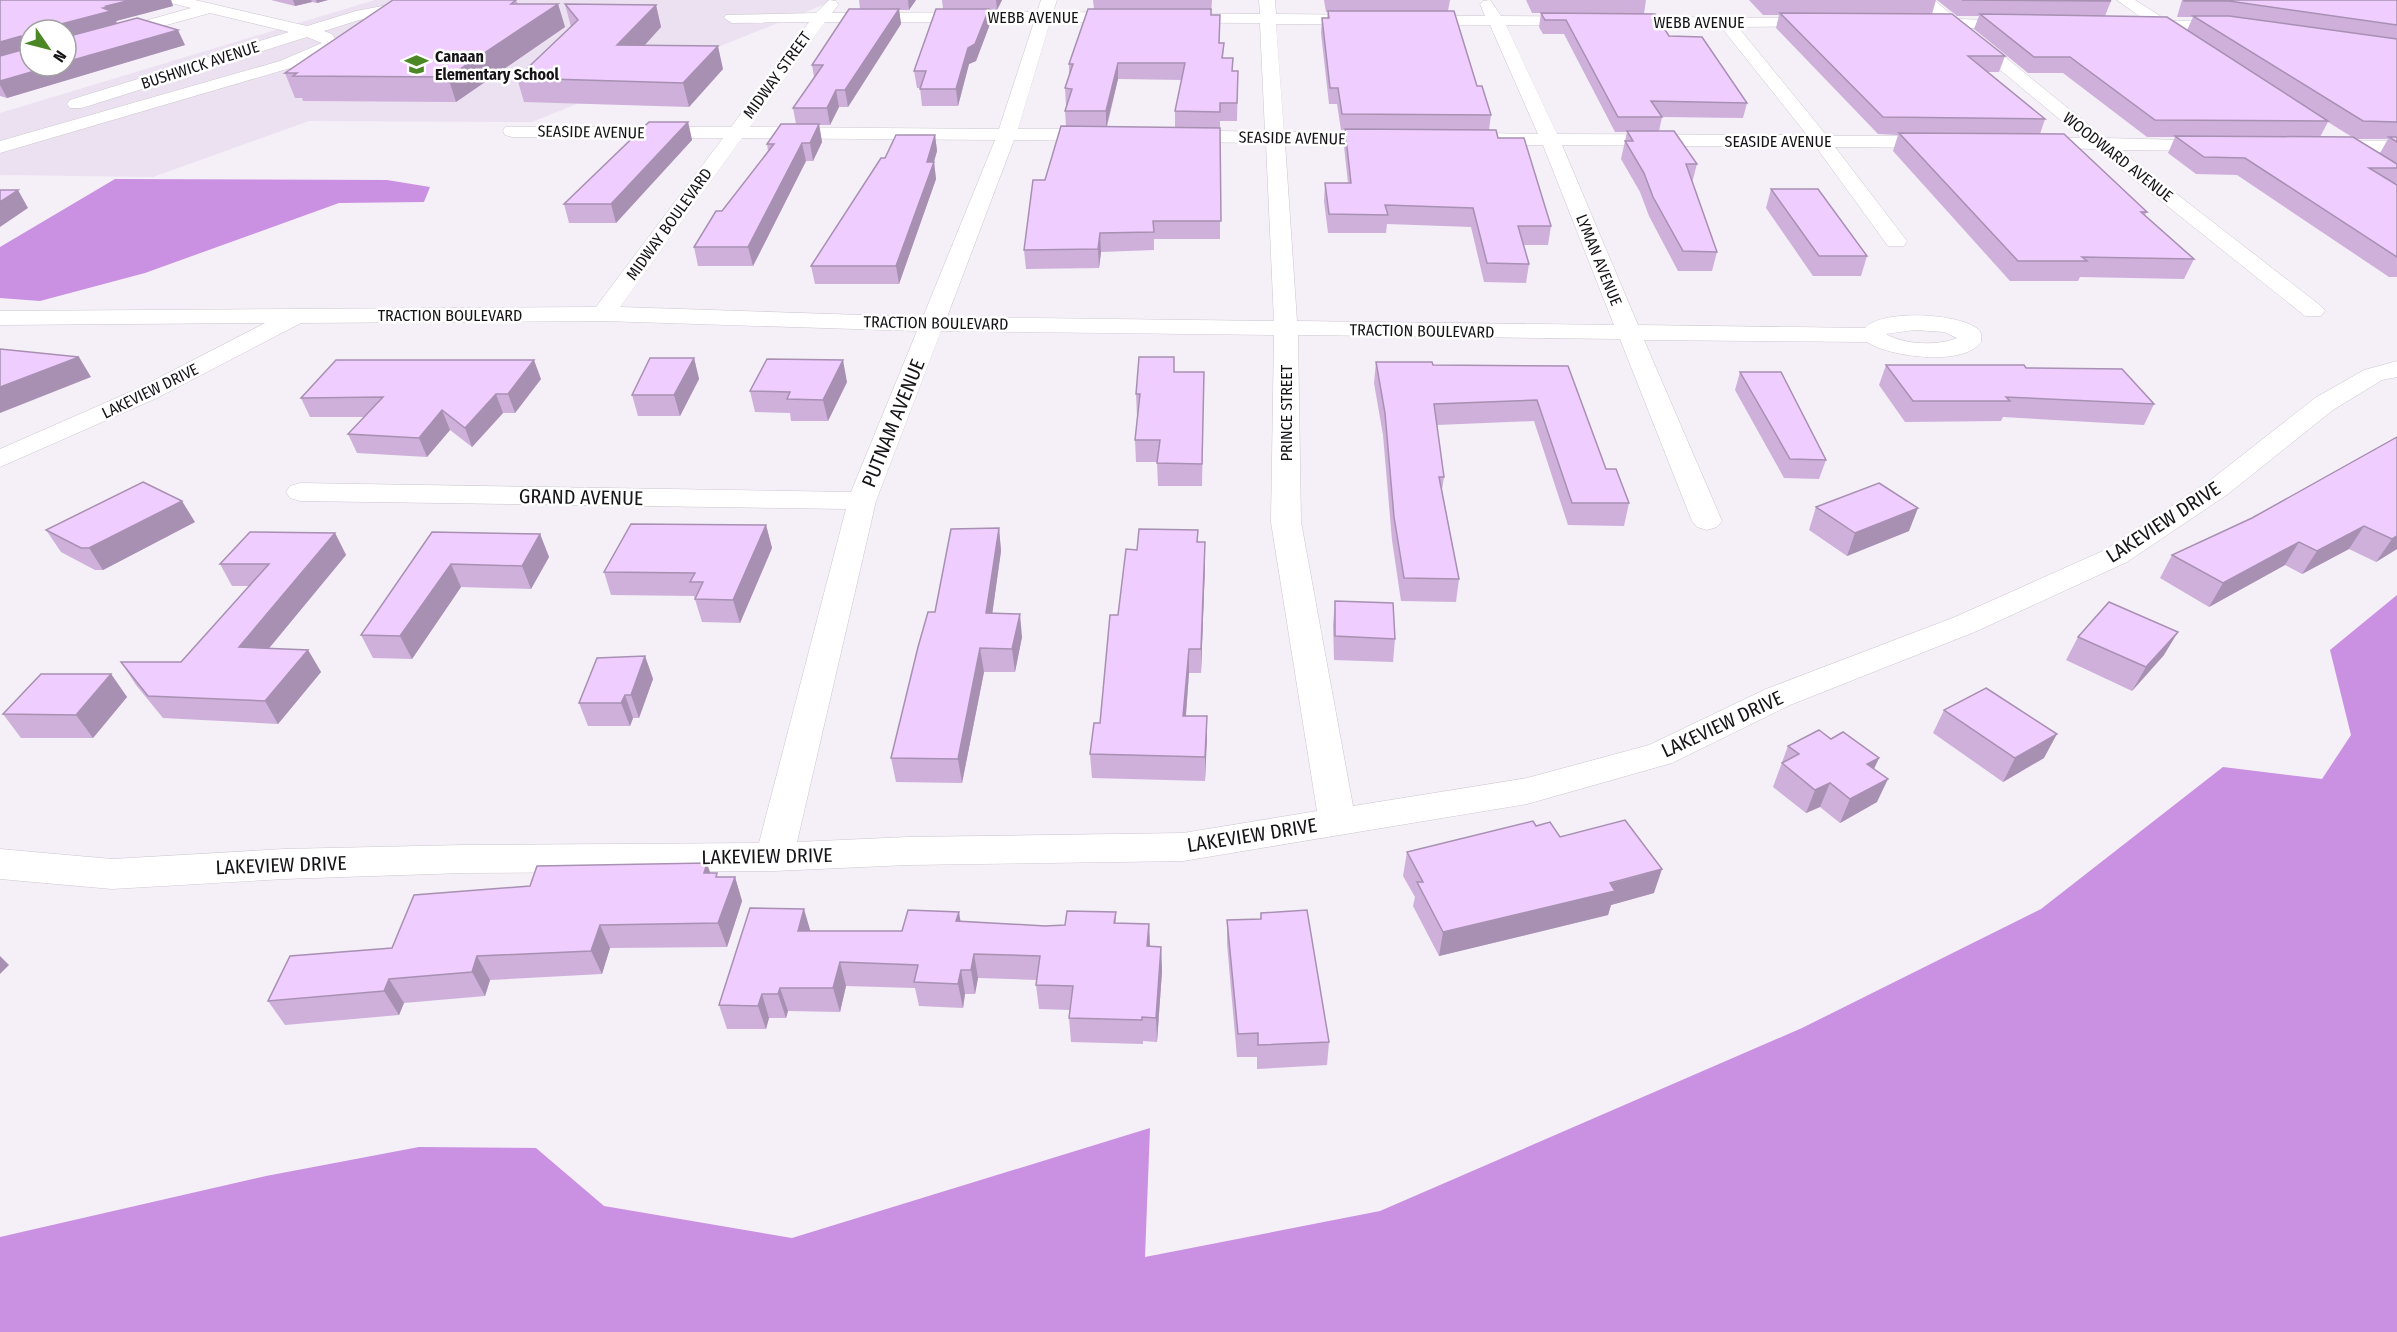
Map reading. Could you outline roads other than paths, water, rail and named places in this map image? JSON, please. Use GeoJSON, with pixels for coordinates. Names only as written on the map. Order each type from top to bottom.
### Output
{"type":"FeatureCollection","features":[{"type":"Feature","properties":{"kind":"street","name":"BUSHWICK AVENUE"},"geometry":{"type":"LineString","coordinates":[[176,0],[306,31]]}},
{"type":"Feature","properties":{"kind":"street"},"geometry":{"type":"LineString","coordinates":[[78,45],[236,0]]}},
{"type":"Feature","properties":{"kind":"street","name":"LYMAN AVENUE"},"geometry":{"type":"LineString","coordinates":[[1486,0],[1550,140],[1707,521]]}},
{"type":"Feature","properties":{"kind":"street","name":"WOODWARD AVENUE"},"geometry":{"type":"LineString","coordinates":[[1925,0],[2101,144],[2313,311]]}},
{"type":"Feature","properties":{"kind":"street"},"geometry":{"type":"LineString","coordinates":[[2125,0],[2193,45]]}},
{"type":"Feature","properties":{"kind":"street"},"geometry":{"type":"LineString","coordinates":[[306,31],[370,12],[439,2]]}},
{"type":"Feature","properties":{"kind":"street","name":"MIDWAY STREET"},"geometry":{"type":"LineString","coordinates":[[736,134],[831,3]]}},
{"type":"Feature","properties":{"kind":"street","name":"WEBB AVENUE"},"geometry":{"type":"LineString","coordinates":[[732,18],[1046,8],[1268,9],[1496,22],[1833,23]]}},
{"type":"Feature","properties":{"kind":"street","name":"PUTNAM AVENUE"},"geometry":{"type":"LineString","coordinates":[[774,857],[862,501],[1007,134],[1046,8]]}},
{"type":"Feature","properties":{"kind":"street"},"geometry":{"type":"LineString","coordinates":[[1690,8],[1701,22]]}},
{"type":"Feature","properties":{"kind":"street","name":"PRINCE STREET"},"geometry":{"type":"LineString","coordinates":[[1268,9],[1286,328],[1286,522],[1337,822]]}},
{"type":"Feature","properties":{"kind":"street"},"geometry":{"type":"LineString","coordinates":[[1725,22],[1821,141],[1896,241]]}},
{"type":"Feature","properties":{"kind":"street"},"geometry":{"type":"LineString","coordinates":[[1904,23],[2034,24]]}},
{"type":"Feature","properties":{"kind":"street"},"geometry":{"type":"LineString","coordinates":[[2117,25],[2222,24],[2245,28]]}},
{"type":"Feature","properties":{"kind":"street","name":"BUSHWICK AVENUE"},"geometry":{"type":"LineString","coordinates":[[56,110],[306,31]]}},
{"type":"Feature","properties":{"kind":"street"},"geometry":{"type":"LineString","coordinates":[[0,147],[131,111],[228,81],[319,52],[331,44],[326,37],[306,31]]}},
{"type":"Feature","properties":{"kind":"street"},"geometry":{"type":"LineString","coordinates":[[191,69],[228,81]]}},
{"type":"Feature","properties":{"kind":"street"},"geometry":{"type":"LineString","coordinates":[[2317,127],[2372,162]]}},
{"type":"Feature","properties":{"kind":"street","name":"SEASIDE AVENUE"},"geometry":{"type":"LineString","coordinates":[[512,131],[1123,136]]}},
{"type":"Feature","properties":{"kind":"street","name":"MIDWAY BOULEVARD"},"geometry":{"type":"LineString","coordinates":[[603,314],[736,134]]}},
{"type":"Feature","properties":{"kind":"street","name":"SEASIDE AVENUE"},"geometry":{"type":"LineString","coordinates":[[1158,136],[1406,139]]}},
{"type":"Feature","properties":{"kind":"street","name":"SEASIDE AVENUE"},"geometry":{"type":"LineString","coordinates":[[1466,139],[1961,143]]}},
{"type":"Feature","properties":{"kind":"street"},"geometry":{"type":"LineString","coordinates":[[2008,143],[2230,145]]}},
{"type":"Feature","properties":{"kind":"street"},"geometry":{"type":"LineString","coordinates":[[2300,146],[2397,147]]}},
{"type":"Feature","properties":{"kind":"street","name":"TRACTION BOULEVARD"},"geometry":{"type":"LineString","coordinates":[[0,318],[603,314],[933,324],[1629,334],[1872,335]]}},
{"type":"Feature","properties":{"kind":"street","name":"LAKEVIEW DRIVE"},"geometry":{"type":"LineString","coordinates":[[0,459],[148,393],[297,316]]}},
{"type":"Feature","properties":{"kind":"street","name":"LAKEVIEW DRIVE"},"geometry":{"type":"LineString","coordinates":[[0,864],[112,874],[284,864],[427,860],[774,857],[908,851],[1183,847],[1527,791],[1660,754],[1778,697],[1966,624],[2116,556],[2218,488],[2324,404],[2373,375],[2397,369]]}},
{"type":"Feature","properties":{"kind":"street","name":"GRAND AVENUE"},"geometry":{"type":"LineString","coordinates":[[300,492],[862,501]]}},
{"type":"Feature","properties":{"kind":"place","name":"Canaan Elementary School"},"geometry":{"type":"Point","coordinates":[417,65]}}]}
